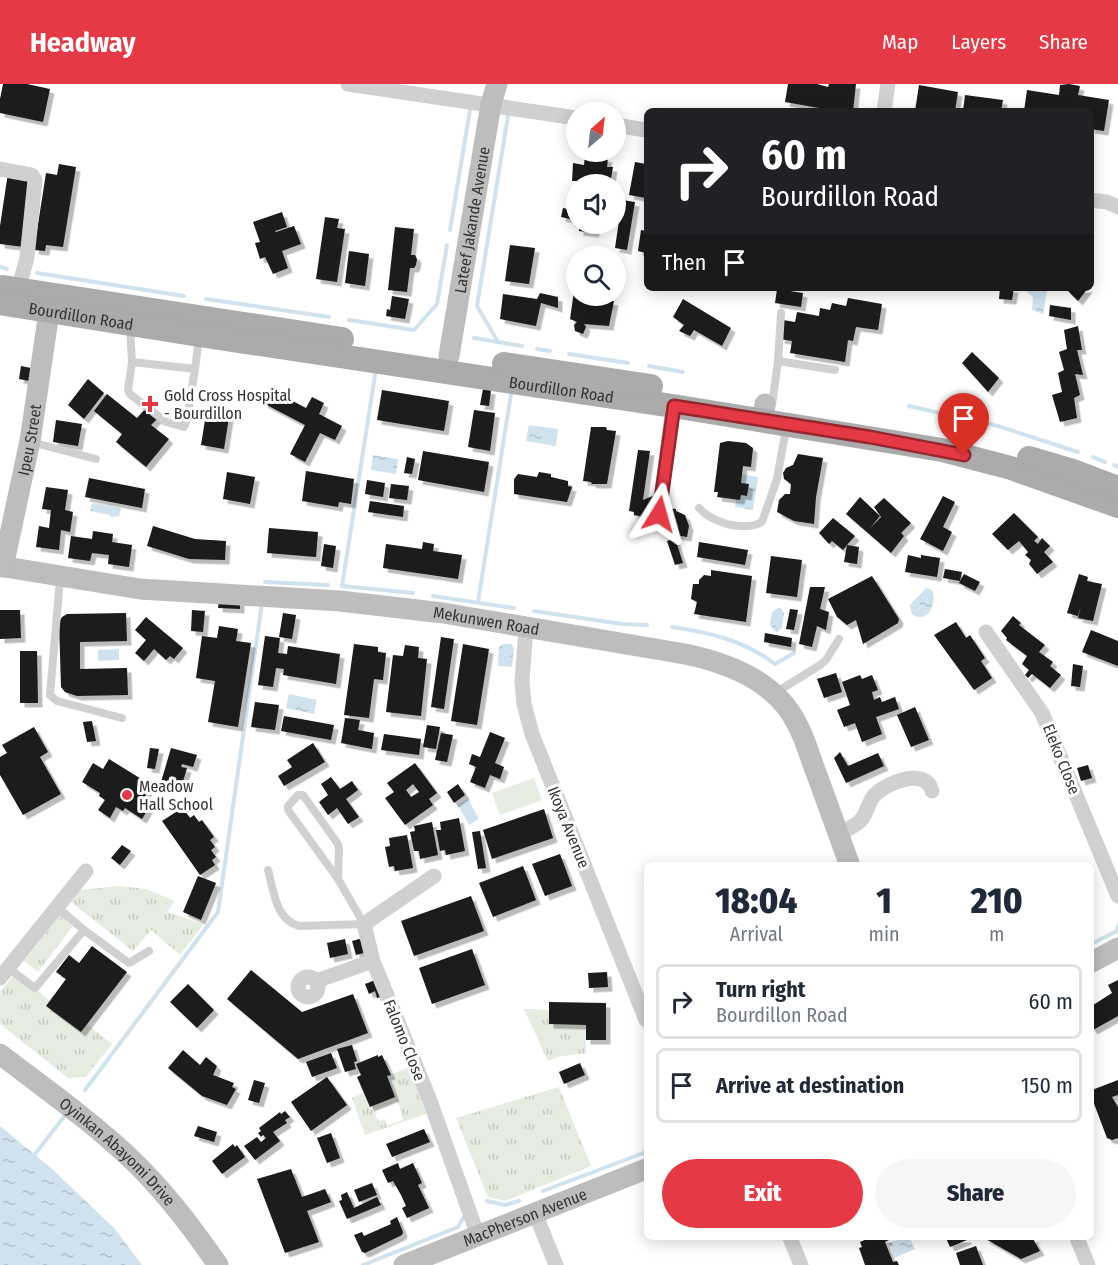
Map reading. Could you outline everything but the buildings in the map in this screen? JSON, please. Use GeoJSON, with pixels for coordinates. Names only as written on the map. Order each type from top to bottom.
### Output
{"type":"FeatureCollection","features":[{"type":"Feature","properties":{"kind":"main road","name":"Bourdillon Road"},"geometry":{"type":"LineString","coordinates":[[6,293],[449,356],[767,410],[787,424],[931,448],[986,460],[1118,506]]}},
{"type":"Feature","properties":{"kind":"main road","name":"Bourdillon Road"},"geometry":{"type":"LineString","coordinates":[[6,293],[49,312],[674,406],[767,410],[852,418],[980,443],[1073,471],[1118,488]]}},
{"type":"Feature","properties":{"kind":"street"},"geometry":{"type":"LineString","coordinates":[[348,84],[494,94],[566,115]]}},
{"type":"Feature","properties":{"kind":"street"},"geometry":{"type":"LineString","coordinates":[[884,108],[888,84]]}},
{"type":"Feature","properties":{"kind":"street","name":"Lateef Jakande Avenue"},"geometry":{"type":"LineString","coordinates":[[449,356],[494,94]]}},
{"type":"Feature","properties":{"kind":"street"},"geometry":{"type":"LineString","coordinates":[[626,126],[644,130]]}},
{"type":"Feature","properties":{"kind":"street"},"geometry":{"type":"LineString","coordinates":[[0,169],[32,175],[35,180],[27,258],[6,293]]}},
{"type":"Feature","properties":{"kind":"street"},"geometry":{"type":"LineString","coordinates":[[1094,200],[1107,202],[1118,207]]}},
{"type":"Feature","properties":{"kind":"street","name":"Ipeu Street"},"geometry":{"type":"LineString","coordinates":[[2,566],[30,441],[49,312]]}},
{"type":"Feature","properties":{"kind":"street"},"geometry":{"type":"LineString","coordinates":[[659,514],[674,406]]}},
{"type":"Feature","properties":{"kind":"street","name":"Mekunwen Road"},"geometry":{"type":"LineString","coordinates":[[2,566],[140,589],[351,603],[443,614],[712,660],[750,676],[774,693],[797,723],[849,862]]}},
{"type":"Feature","properties":{"kind":"street","name":"Ikoya Avenue"},"geometry":{"type":"LineString","coordinates":[[526,627],[522,681],[524,704],[532,734],[644,1015]]}},
{"type":"Feature","properties":{"kind":"street","name":"Eleko Close"},"geometry":{"type":"LineString","coordinates":[[986,632],[1042,712],[1118,896]]}},
{"type":"Feature","properties":{"kind":"street"},"geometry":{"type":"LineString","coordinates":[[839,834],[859,821],[873,796],[894,783],[920,779],[927,782],[932,791]]}},
{"type":"Feature","properties":{"kind":"street"},"geometry":{"type":"LineString","coordinates":[[4,973],[86,871]]}},
{"type":"Feature","properties":{"kind":"street"},"geometry":{"type":"LineString","coordinates":[[364,924],[434,876]]}},
{"type":"Feature","properties":{"kind":"street","name":"Falomo Close"},"geometry":{"type":"LineString","coordinates":[[364,924],[373,961],[429,1098],[478,1236]]}},
{"type":"Feature","properties":{"kind":"street"},"geometry":{"type":"LineString","coordinates":[[1094,961],[1118,948]]}},
{"type":"Feature","properties":{"kind":"street"},"geometry":{"type":"LineString","coordinates":[[316,981],[373,961]]}},
{"type":"Feature","properties":{"kind":"street","name":"Oyinkan Abayomi Drive"},"geometry":{"type":"LineString","coordinates":[[0,1054],[97,1129],[130,1158],[161,1190],[218,1265]]}},
{"type":"Feature","properties":{"kind":"street","name":"MacPherson Avenue"},"geometry":{"type":"LineString","coordinates":[[404,1265],[644,1170]]}},
{"type":"Feature","properties":{"kind":"street"},"geometry":{"type":"LineString","coordinates":[[535,1213],[556,1265]]}},
{"type":"Feature","properties":{"kind":"street"},"geometry":{"type":"LineString","coordinates":[[791,1240],[801,1265]]}},
{"type":"Feature","properties":{"kind":"street"},"geometry":{"type":"LineString","coordinates":[[1078,1240],[1088,1265]]}},
{"type":"Feature","properties":{"kind":"lane"},"geometry":{"type":"LineString","coordinates":[[767,410],[778,362],[781,313]]}},
{"type":"Feature","properties":{"kind":"lane"},"geometry":{"type":"LineString","coordinates":[[130,324],[132,362],[128,390],[130,394],[166,422],[184,427],[199,335]]}},
{"type":"Feature","properties":{"kind":"lane"},"geometry":{"type":"LineString","coordinates":[[132,362],[195,369]]}},
{"type":"Feature","properties":{"kind":"lane"},"geometry":{"type":"LineString","coordinates":[[778,362],[836,370]]}},
{"type":"Feature","properties":{"kind":"lane"},"geometry":{"type":"LineString","coordinates":[[699,508],[713,519],[729,524],[747,525],[762,522],[777,479],[787,424]]}},
{"type":"Feature","properties":{"kind":"lane"},"geometry":{"type":"LineString","coordinates":[[30,441],[96,459]]}},
{"type":"Feature","properties":{"kind":"lane"},"geometry":{"type":"LineString","coordinates":[[60,577],[50,695],[57,701],[122,718]]}},
{"type":"Feature","properties":{"kind":"lane"},"geometry":{"type":"LineString","coordinates":[[774,693],[820,665],[826,660],[839,639]]}},
{"type":"Feature","properties":{"kind":"lane"},"geometry":{"type":"LineString","coordinates":[[267,870],[281,915],[288,923],[299,926],[364,924],[338,879],[288,810],[288,806],[298,795],[303,795],[338,844],[338,879]]}},
{"type":"Feature","properties":{"kind":"lane"},"geometry":{"type":"LineString","coordinates":[[57,907],[129,963],[149,951]]}},
{"type":"Feature","properties":{"kind":"lane"},"geometry":{"type":"LineString","coordinates":[[4,973],[35,988],[84,930]]}},
{"type":"Feature","properties":{"kind":"green space"},"geometry":{"type":"Polygon","coordinates":[[[534,778],[542,800],[500,815],[492,793],[534,778]]]}},
{"type":"Feature","properties":{"kind":"green space"},"geometry":{"type":"Polygon","coordinates":[[[119,886],[146,889],[175,901],[167,912],[204,924],[180,955],[151,930],[133,951],[71,902],[80,890],[119,886]]]}},
{"type":"Feature","properties":{"kind":"green space"},"geometry":{"type":"Polygon","coordinates":[[[63,912],[76,922],[38,972],[24,961],[63,912]]]}},
{"type":"Feature","properties":{"kind":"green space"},"geometry":{"type":"Polygon","coordinates":[[[15,973],[50,1001],[47,1006],[81,1032],[87,1024],[112,1044],[86,1077],[68,1078],[0,1024],[0,992],[15,973]]]}},
{"type":"Feature","properties":{"kind":"green space"},"geometry":{"type":"Polygon","coordinates":[[[524,1009],[549,1010],[549,1024],[586,1025],[586,1053],[557,1057],[548,1061],[524,1009]]]}},
{"type":"Feature","properties":{"kind":"green space"},"geometry":{"type":"Polygon","coordinates":[[[413,1066],[431,1112],[365,1135],[352,1098],[364,1093],[370,1107],[395,1097],[387,1076],[413,1066]],[[396,1102],[375,1110],[376,1117],[380,1121],[385,1119],[387,1126],[403,1120],[396,1102]]]}},
{"type":"Feature","properties":{"kind":"green space"},"geometry":{"type":"Polygon","coordinates":[[[559,1087],[591,1166],[505,1201],[488,1197],[456,1118],[559,1087]]]}},
{"type":"Feature","properties":{"kind":"water"},"geometry":{"type":"Polygon","coordinates":[[[1026,291],[1047,292],[1043,314],[1032,310],[1033,297],[1026,291]]]}},
{"type":"Feature","properties":{"kind":"water"},"geometry":{"type":"Polygon","coordinates":[[[529,425],[558,429],[556,446],[526,441],[529,425]]]}},
{"type":"Feature","properties":{"kind":"water"},"geometry":{"type":"Polygon","coordinates":[[[373,455],[398,459],[396,474],[371,470],[373,455]]]}},
{"type":"Feature","properties":{"kind":"water"},"geometry":{"type":"Polygon","coordinates":[[[740,474],[758,477],[753,510],[735,507],[740,474]]]}},
{"type":"Feature","properties":{"kind":"water"},"geometry":{"type":"Polygon","coordinates":[[[92,503],[121,508],[119,516],[111,517],[90,511],[92,503]]]}},
{"type":"Feature","properties":{"kind":"water"},"geometry":{"type":"Polygon","coordinates":[[[926,588],[932,590],[934,600],[927,615],[917,617],[912,614],[910,605],[926,588]]]}},
{"type":"Feature","properties":{"kind":"water"},"geometry":{"type":"Polygon","coordinates":[[[781,608],[784,613],[782,628],[777,632],[770,624],[772,612],[781,608]]]}},
{"type":"Feature","properties":{"kind":"water"},"geometry":{"type":"Polygon","coordinates":[[[503,644],[511,644],[514,648],[512,667],[498,666],[499,647],[503,644]]]}},
{"type":"Feature","properties":{"kind":"water"},"geometry":{"type":"Polygon","coordinates":[[[119,649],[119,660],[98,661],[98,650],[119,649]]]}},
{"type":"Feature","properties":{"kind":"water"},"geometry":{"type":"Polygon","coordinates":[[[289,694],[317,700],[314,714],[286,708],[289,694]]]}},
{"type":"Feature","properties":{"kind":"water"},"geometry":{"type":"Polygon","coordinates":[[[468,799],[479,819],[469,825],[458,805],[468,799]]]}},
{"type":"Feature","properties":{"kind":"water"},"geometry":{"type":"Polygon","coordinates":[[[0,1126],[51,1168],[115,1229],[142,1265],[0,1265],[0,1126]]]}},
{"type":"Feature","properties":{"kind":"water"},"geometry":{"type":"Polygon","coordinates":[[[897,1240],[911,1240],[915,1249],[894,1258],[889,1243],[897,1240]]]}},
{"type":"Feature","properties":{"kind":"waterway"},"geometry":{"type":"LineString","coordinates":[[450,230],[470,110]]}},
{"type":"Feature","properties":{"kind":"waterway"},"geometry":{"type":"LineString","coordinates":[[498,342],[477,306],[508,116]]}},
{"type":"Feature","properties":{"kind":"waterway"},"geometry":{"type":"LineString","coordinates":[[349,320],[414,330],[437,304],[447,245]]}},
{"type":"Feature","properties":{"kind":"waterway"},"geometry":{"type":"LineString","coordinates":[[0,267],[7,269]]}},
{"type":"Feature","properties":{"kind":"waterway"},"geometry":{"type":"LineString","coordinates":[[37,273],[184,296]]}},
{"type":"Feature","properties":{"kind":"waterway"},"geometry":{"type":"LineString","coordinates":[[206,299],[329,317]]}},
{"type":"Feature","properties":{"kind":"waterway"},"geometry":{"type":"LineString","coordinates":[[474,338],[522,346]]}},
{"type":"Feature","properties":{"kind":"waterway"},"geometry":{"type":"LineString","coordinates":[[537,349],[550,351]]}},
{"type":"Feature","properties":{"kind":"waterway"},"geometry":{"type":"LineString","coordinates":[[569,354],[628,363]]}},
{"type":"Feature","properties":{"kind":"waterway"},"geometry":{"type":"LineString","coordinates":[[649,366],[683,372]]}},
{"type":"Feature","properties":{"kind":"waterway"},"geometry":{"type":"LineString","coordinates":[[376,369],[342,586],[413,593]]}},
{"type":"Feature","properties":{"kind":"waterway"},"geometry":{"type":"LineString","coordinates":[[478,602],[511,394]]}},
{"type":"Feature","properties":{"kind":"waterway"},"geometry":{"type":"LineString","coordinates":[[909,406],[998,426],[1078,452]]}},
{"type":"Feature","properties":{"kind":"waterway"},"geometry":{"type":"LineString","coordinates":[[1093,457],[1105,462]]}},
{"type":"Feature","properties":{"kind":"waterway"},"geometry":{"type":"LineString","coordinates":[[1114,465],[1118,467]]}},
{"type":"Feature","properties":{"kind":"waterway"},"geometry":{"type":"LineString","coordinates":[[265,582],[328,585]]}},
{"type":"Feature","properties":{"kind":"waterway"},"geometry":{"type":"LineString","coordinates":[[433,596],[514,608]]}},
{"type":"Feature","properties":{"kind":"waterway"},"geometry":{"type":"LineString","coordinates":[[85,1090],[218,912],[262,603]]}},
{"type":"Feature","properties":{"kind":"waterway"},"geometry":{"type":"LineString","coordinates":[[534,611],[622,624],[647,625]]}},
{"type":"Feature","properties":{"kind":"waterway"},"geometry":{"type":"LineString","coordinates":[[672,627],[726,639],[751,649],[775,664],[794,653]]}},
{"type":"Feature","properties":{"kind":"waterway"},"geometry":{"type":"LineString","coordinates":[[1095,942],[1117,931],[1118,926]]}},
{"type":"Feature","properties":{"kind":"waterway"},"geometry":{"type":"LineString","coordinates":[[35,1154],[67,1113]]}},
{"type":"Feature","properties":{"kind":"waterway"},"geometry":{"type":"LineString","coordinates":[[543,1191],[644,1153]]}},
{"type":"Feature","properties":{"kind":"waterway"},"geometry":{"type":"LineString","coordinates":[[487,1201],[505,1205],[519,1201]]}},
{"type":"Feature","properties":{"kind":"waterway"},"geometry":{"type":"LineString","coordinates":[[363,1265],[458,1227],[465,1215]]}},
{"type":"Feature","properties":{"kind":"place","name":"Gold Cross Hospital - Bourdillon"},"geometry":{"type":"Point","coordinates":[150,404]}},
{"type":"Feature","properties":{"kind":"place","name":"Meadow Hall School"},"geometry":{"type":"Point","coordinates":[127,795]}},
{"type":"Feature","properties":{"kind":"route"},"geometry":{"type":"LineString","coordinates":[[659,514],[674,406],[870,437],[964,455]]}}]}
